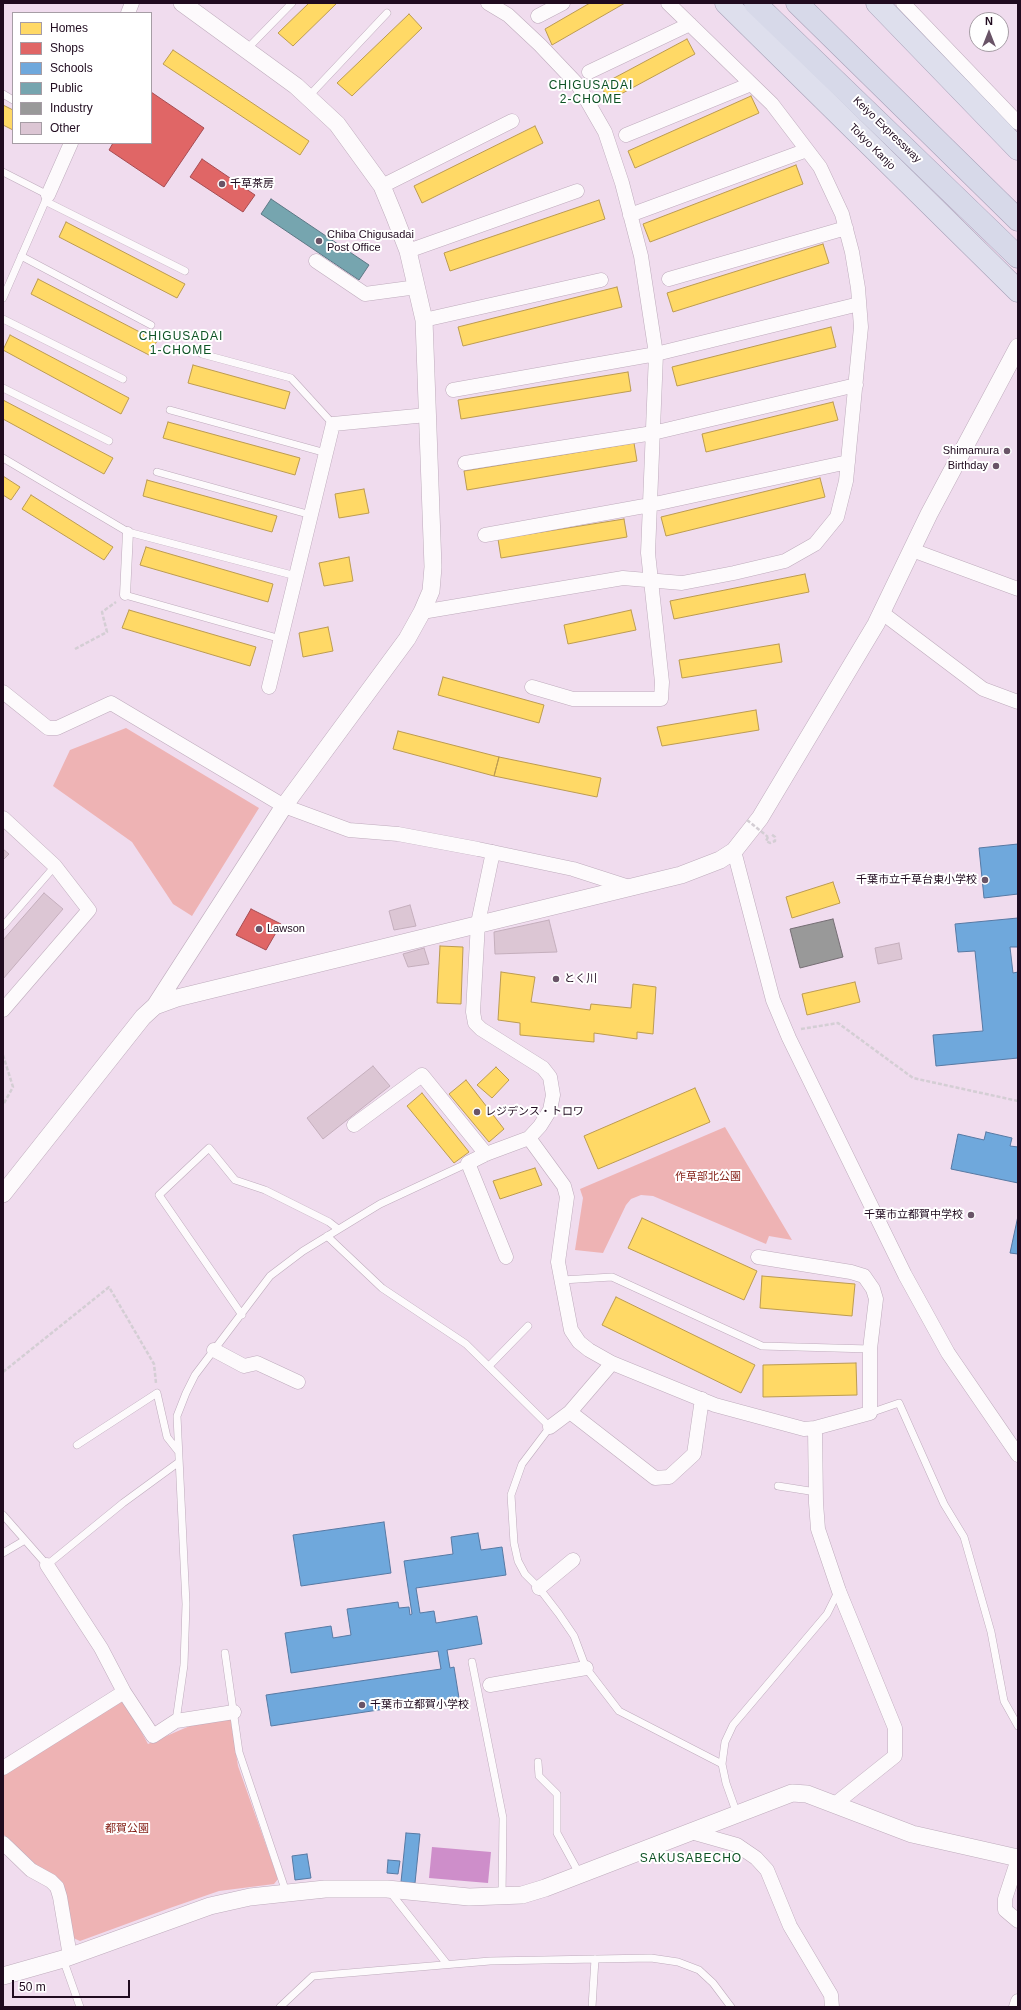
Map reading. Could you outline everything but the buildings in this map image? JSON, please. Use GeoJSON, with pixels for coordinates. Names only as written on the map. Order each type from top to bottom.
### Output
{"type":"FeatureCollection","features":[{"type":"Feature","properties":{"kind":"highway","name":"Tokyo Kanjo"},"geometry":{"type":"LineString","coordinates":[[726,3],[1018,291]]}},
{"type":"Feature","properties":{"kind":"highway","name":"Keiyo Expressway"},"geometry":{"type":"LineString","coordinates":[[755,3],[1018,257]]}},
{"type":"Feature","properties":{"kind":"highway"},"geometry":{"type":"LineString","coordinates":[[797,3],[1011,213]]}},
{"type":"Feature","properties":{"kind":"highway"},"geometry":{"type":"LineString","coordinates":[[877,3],[1018,149]]}},
{"type":"Feature","properties":{"kind":"street"},"geometry":{"type":"LineString","coordinates":[[3,1194],[143,1017],[155,1006],[284,806],[407,639],[422,612],[430,591],[433,567],[424,320],[408,251],[382,186],[337,124],[308,97],[296,86],[183,3]]}},
{"type":"Feature","properties":{"kind":"street"},"geometry":{"type":"LineString","coordinates":[[488,3],[508,15],[540,45],[578,85],[605,132],[622,183],[641,256],[656,354],[648,553],[662,682],[661,699],[573,699],[532,687]]}},
{"type":"Feature","properties":{"kind":"street"},"geometry":{"type":"LineString","coordinates":[[538,16],[563,3]]}},
{"type":"Feature","properties":{"kind":"street"},"geometry":{"type":"LineString","coordinates":[[422,612],[623,578],[682,583],[734,573],[785,561],[815,544],[837,518],[846,481],[861,327],[852,252],[842,214],[820,167],[772,104],[668,3]]}},
{"type":"Feature","properties":{"kind":"street"},"geometry":{"type":"LineString","coordinates":[[903,3],[1018,123]]}},
{"type":"Feature","properties":{"kind":"street"},"geometry":{"type":"LineString","coordinates":[[590,72],[690,24]]}},
{"type":"Feature","properties":{"kind":"street"},"geometry":{"type":"LineString","coordinates":[[626,135],[751,84]]}},
{"type":"Feature","properties":{"kind":"street"},"geometry":{"type":"LineString","coordinates":[[382,186],[512,121]]}},
{"type":"Feature","properties":{"kind":"street"},"geometry":{"type":"LineString","coordinates":[[47,198],[71,144]]}},
{"type":"Feature","properties":{"kind":"street"},"geometry":{"type":"LineString","coordinates":[[630,215],[807,150]]}},
{"type":"Feature","properties":{"kind":"street"},"geometry":{"type":"LineString","coordinates":[[408,251],[577,191]]}},
{"type":"Feature","properties":{"kind":"street"},"geometry":{"type":"LineString","coordinates":[[669,279],[846,228]]}},
{"type":"Feature","properties":{"kind":"street"},"geometry":{"type":"LineString","coordinates":[[316,261],[365,294],[417,287]]}},
{"type":"Feature","properties":{"kind":"street"},"geometry":{"type":"LineString","coordinates":[[424,320],[601,280]]}},
{"type":"Feature","properties":{"kind":"street"},"geometry":{"type":"LineString","coordinates":[[452,390],[656,354],[859,304]]}},
{"type":"Feature","properties":{"kind":"street"},"geometry":{"type":"LineString","coordinates":[[155,1006],[184,996],[478,923],[632,888],[702,868],[734,851],[760,818],[881,612],[973,429],[1018,347]]}},
{"type":"Feature","properties":{"kind":"street"},"geometry":{"type":"LineString","coordinates":[[465,462],[653,433],[856,385]]}},
{"type":"Feature","properties":{"kind":"street"},"geometry":{"type":"LineString","coordinates":[[269,687],[333,424],[427,415]]}},
{"type":"Feature","properties":{"kind":"street"},"geometry":{"type":"LineString","coordinates":[[485,534],[650,505],[848,462]]}},
{"type":"Feature","properties":{"kind":"street"},"geometry":{"type":"LineString","coordinates":[[125,596],[128,532]]}},
{"type":"Feature","properties":{"kind":"street"},"geometry":{"type":"LineString","coordinates":[[912,550],[1018,589]]}},
{"type":"Feature","properties":{"kind":"street"},"geometry":{"type":"LineString","coordinates":[[881,612],[983,689],[1018,702]]}},
{"type":"Feature","properties":{"kind":"street"},"geometry":{"type":"LineString","coordinates":[[3,692],[48,728],[57,728],[111,702],[284,806],[349,830],[398,834],[493,852],[573,869],[632,888]]}},
{"type":"Feature","properties":{"kind":"street"},"geometry":{"type":"LineString","coordinates":[[3,818],[55,866],[89,910],[3,1010]]}},
{"type":"Feature","properties":{"kind":"street"},"geometry":{"type":"LineString","coordinates":[[734,851],[773,1000],[790,1038],[905,1275],[948,1353],[1018,1455]]}},
{"type":"Feature","properties":{"kind":"street"},"geometry":{"type":"LineString","coordinates":[[493,852],[478,923],[473,1012],[475,1023],[481,1029],[543,1068],[550,1077],[553,1095],[550,1110],[540,1126],[529,1138],[486,1154],[468,1163],[506,1257]]}},
{"type":"Feature","properties":{"kind":"street"},"geometry":{"type":"LineString","coordinates":[[354,1125],[422,1076],[486,1154]]}},
{"type":"Feature","properties":{"kind":"street"},"geometry":{"type":"LineString","coordinates":[[529,1138],[564,1186],[567,1197],[558,1262],[571,1330],[579,1342],[589,1350],[612,1363],[715,1405],[804,1429],[815,1428],[870,1413],[870,1349],[876,1299],[873,1289],[864,1276],[851,1272],[758,1257]]}},
{"type":"Feature","properties":{"kind":"street"},"geometry":{"type":"LineString","coordinates":[[214,1350],[244,1366],[257,1363],[298,1382]]}},
{"type":"Feature","properties":{"kind":"street"},"geometry":{"type":"LineString","coordinates":[[550,1427],[570,1412],[612,1363]]}},
{"type":"Feature","properties":{"kind":"street"},"geometry":{"type":"LineString","coordinates":[[570,1412],[655,1478],[669,1477],[694,1454],[702,1399]]}},
{"type":"Feature","properties":{"kind":"street"},"geometry":{"type":"LineString","coordinates":[[815,1428],[818,1528],[839,1591],[895,1728],[895,1756],[835,1804]]}},
{"type":"Feature","properties":{"kind":"street"},"geometry":{"type":"LineString","coordinates":[[539,1588],[573,1560]]}},
{"type":"Feature","properties":{"kind":"street"},"geometry":{"type":"LineString","coordinates":[[46,1565],[101,1648],[124,1692],[153,1736],[176,1721],[234,1712]]}},
{"type":"Feature","properties":{"kind":"street"},"geometry":{"type":"LineString","coordinates":[[490,1685],[586,1668]]}},
{"type":"Feature","properties":{"kind":"street"},"geometry":{"type":"LineString","coordinates":[[3,1768],[124,1692]]}},
{"type":"Feature","properties":{"kind":"street"},"geometry":{"type":"LineString","coordinates":[[3,1976],[66,1957],[210,1906],[250,1897],[325,1889],[387,1889],[469,1897],[502,1897],[522,1895],[580,1875],[792,1793],[807,1794],[912,1834],[1018,1859],[1005,1899],[1005,1910],[1018,1921]]}},
{"type":"Feature","properties":{"kind":"street"},"geometry":{"type":"LineString","coordinates":[[691,1832],[737,1845],[756,1858],[767,1870],[790,1926],[831,1995],[832,2007]]}},
{"type":"Feature","properties":{"kind":"street"},"geometry":{"type":"LineString","coordinates":[[3,1843],[31,1870],[51,1881],[57,1887],[60,1897],[66,1957]]}},
{"type":"Feature","properties":{"kind":"street"},"geometry":{"type":"LineString","coordinates":[[1016,2007],[1018,2000]]}},
{"type":"Feature","properties":{"kind":"lane"},"geometry":{"type":"LineString","coordinates":[[246,50],[292,3]]}},
{"type":"Feature","properties":{"kind":"lane"},"geometry":{"type":"LineString","coordinates":[[308,97],[387,13]]}},
{"type":"Feature","properties":{"kind":"lane"},"geometry":{"type":"LineString","coordinates":[[3,94],[12,99]]}},
{"type":"Feature","properties":{"kind":"lane"},"geometry":{"type":"LineString","coordinates":[[3,173],[185,271]]}},
{"type":"Feature","properties":{"kind":"lane"},"geometry":{"type":"LineString","coordinates":[[3,298],[47,198]]}},
{"type":"Feature","properties":{"kind":"lane"},"geometry":{"type":"LineString","coordinates":[[21,256],[151,325]]}},
{"type":"Feature","properties":{"kind":"lane"},"geometry":{"type":"LineString","coordinates":[[3,319],[123,379]]}},
{"type":"Feature","properties":{"kind":"lane"},"geometry":{"type":"LineString","coordinates":[[202,354],[291,378],[333,424]]}},
{"type":"Feature","properties":{"kind":"lane"},"geometry":{"type":"LineString","coordinates":[[3,388],[109,440]]}},
{"type":"Feature","properties":{"kind":"lane"},"geometry":{"type":"LineString","coordinates":[[170,410],[326,453]]}},
{"type":"Feature","properties":{"kind":"lane"},"geometry":{"type":"LineString","coordinates":[[3,458],[128,532],[296,576]]}},
{"type":"Feature","properties":{"kind":"lane"},"geometry":{"type":"LineString","coordinates":[[157,472],[311,515]]}},
{"type":"Feature","properties":{"kind":"lane"},"geometry":{"type":"LineString","coordinates":[[125,596],[281,639]]}},
{"type":"Feature","properties":{"kind":"lane"},"geometry":{"type":"LineString","coordinates":[[3,926],[55,866]]}},
{"type":"Feature","properties":{"kind":"lane"},"geometry":{"type":"LineString","coordinates":[[242,1315],[159,1195],[209,1148],[235,1180],[265,1190],[329,1222],[338,1229]]}},
{"type":"Feature","properties":{"kind":"lane"},"geometry":{"type":"LineString","coordinates":[[176,1721],[184,1665],[186,1604],[177,1416],[195,1375],[242,1315],[270,1276],[303,1251],[380,1204],[468,1163]]}},
{"type":"Feature","properties":{"kind":"lane"},"geometry":{"type":"LineString","coordinates":[[327,1236],[382,1288],[466,1344],[490,1366],[550,1427],[522,1464],[511,1495],[514,1543],[518,1561],[525,1574],[539,1588],[574,1636],[586,1668],[619,1712],[722,1764]]}},
{"type":"Feature","properties":{"kind":"lane"},"geometry":{"type":"LineString","coordinates":[[562,1280],[612,1277],[762,1346],[870,1349]]}},
{"type":"Feature","properties":{"kind":"lane"},"geometry":{"type":"LineString","coordinates":[[490,1366],[528,1326]]}},
{"type":"Feature","properties":{"kind":"lane"},"geometry":{"type":"LineString","coordinates":[[77,1445],[157,1394],[167,1438],[178,1451]]}},
{"type":"Feature","properties":{"kind":"lane"},"geometry":{"type":"LineString","coordinates":[[870,1413],[899,1403],[944,1504],[964,1537],[991,1632],[1004,1701],[1018,1726]]}},
{"type":"Feature","properties":{"kind":"lane"},"geometry":{"type":"LineString","coordinates":[[3,1515],[46,1565],[123,1503],[179,1462]]}},
{"type":"Feature","properties":{"kind":"lane"},"geometry":{"type":"LineString","coordinates":[[778,1486],[816,1492]]}},
{"type":"Feature","properties":{"kind":"lane"},"geometry":{"type":"LineString","coordinates":[[3,1553],[24,1540]]}},
{"type":"Feature","properties":{"kind":"lane"},"geometry":{"type":"LineString","coordinates":[[737,1814],[726,1783],[722,1764],[725,1742],[733,1725],[827,1614],[839,1591]]}},
{"type":"Feature","properties":{"kind":"lane"},"geometry":{"type":"LineString","coordinates":[[225,1653],[239,1752],[286,1893]]}},
{"type":"Feature","properties":{"kind":"lane"},"geometry":{"type":"LineString","coordinates":[[472,1662],[503,1818],[502,1897]]}},
{"type":"Feature","properties":{"kind":"lane"},"geometry":{"type":"LineString","coordinates":[[538,1762],[539,1776],[557,1794],[557,1833],[580,1875]]}},
{"type":"Feature","properties":{"kind":"lane"},"geometry":{"type":"LineString","coordinates":[[387,1889],[447,1964]]}},
{"type":"Feature","properties":{"kind":"lane"},"geometry":{"type":"LineString","coordinates":[[66,1957],[80,2007]]}},
{"type":"Feature","properties":{"kind":"lane"},"geometry":{"type":"LineString","coordinates":[[280,2007],[313,1976],[490,1961],[651,1958],[678,1962],[699,1970],[713,1983],[731,2007]]}},
{"type":"Feature","properties":{"kind":"lane"},"geometry":{"type":"LineString","coordinates":[[592,2007],[595,1959]]}},
{"type":"Feature","properties":{"kind":"path"},"geometry":{"type":"LineString","coordinates":[[75,649],[107,632],[102,612],[125,596]]}},
{"type":"Feature","properties":{"kind":"path"},"geometry":{"type":"LineString","coordinates":[[747,820],[768,837],[766,841],[770,843],[774,841],[774,837],[771,834]]}},
{"type":"Feature","properties":{"kind":"path"},"geometry":{"type":"LineString","coordinates":[[798,1023],[801,1029],[838,1023],[913,1078],[1018,1101]]}},
{"type":"Feature","properties":{"kind":"path"},"geometry":{"type":"LineString","coordinates":[[3,1055],[13,1087],[3,1105]]}},
{"type":"Feature","properties":{"kind":"path"},"geometry":{"type":"LineString","coordinates":[[3,1372],[109,1288],[154,1364],[157,1394]]}},
{"type":"Feature","properties":{"kind":"green space"},"geometry":{"type":"Polygon","coordinates":[[[126,728],[259,808],[192,916],[173,904],[132,842],[53,786],[70,750],[126,728]]]}},
{"type":"Feature","properties":{"kind":"green space","name":"作草部北公園"},"geometry":{"type":"Polygon","coordinates":[[[725,1127],[792,1240],[769,1236],[766,1244],[653,1196],[641,1195],[631,1199],[626,1205],[603,1253],[575,1250],[583,1198],[580,1189],[725,1127]]]}},
{"type":"Feature","properties":{"kind":"green space","name":"都賀公園"},"geometry":{"type":"Polygon","coordinates":[[[123,1698],[148,1744],[229,1709],[238,1766],[278,1879],[274,1884],[219,1891],[80,1941],[71,1937],[64,1891],[3,1834],[3,1774],[123,1698]]]}},
{"type":"Feature","properties":{"kind":"shaded area"},"geometry":{"type":"Polygon","coordinates":[[[432,1847],[491,1852],[488,1883],[429,1878],[432,1847]]]}},
{"type":"Feature","properties":{"kind":"place","name":"千草茶房"},"geometry":{"type":"Point","coordinates":[222,184]}},
{"type":"Feature","properties":{"kind":"place","name":"Chiba Chigusadai Post Office"},"geometry":{"type":"Point","coordinates":[319,241]}},
{"type":"Feature","properties":{"kind":"place","name":"Shimamura"},"geometry":{"type":"Point","coordinates":[1007,451]}},
{"type":"Feature","properties":{"kind":"place","name":"Birthday"},"geometry":{"type":"Point","coordinates":[996,466]}},
{"type":"Feature","properties":{"kind":"place","name":"千葉市立千草台東小学校"},"geometry":{"type":"Point","coordinates":[985,880]}},
{"type":"Feature","properties":{"kind":"place","name":"Lawson"},"geometry":{"type":"Point","coordinates":[259,929]}},
{"type":"Feature","properties":{"kind":"place","name":"とく川"},"geometry":{"type":"Point","coordinates":[556,979]}},
{"type":"Feature","properties":{"kind":"place","name":"レジデンス・トロワ"},"geometry":{"type":"Point","coordinates":[477,1112]}},
{"type":"Feature","properties":{"kind":"place","name":"千葉市立都賀中学校"},"geometry":{"type":"Point","coordinates":[971,1215]}},
{"type":"Feature","properties":{"kind":"place","name":"千葉市立都賀小学校"},"geometry":{"type":"Point","coordinates":[362,1705]}},
{"type":"Feature","properties":{"kind":"district","name":"CHIGUSADAI 2-CHOME"},"geometry":{"type":"Point","coordinates":[591,93]}},
{"type":"Feature","properties":{"kind":"district","name":"CHIGUSADAI 1-CHOME"},"geometry":{"type":"Point","coordinates":[181,344]}},
{"type":"Feature","properties":{"kind":"district","name":"SAKUSABECHO"},"geometry":{"type":"Point","coordinates":[691,1859]}}]}
